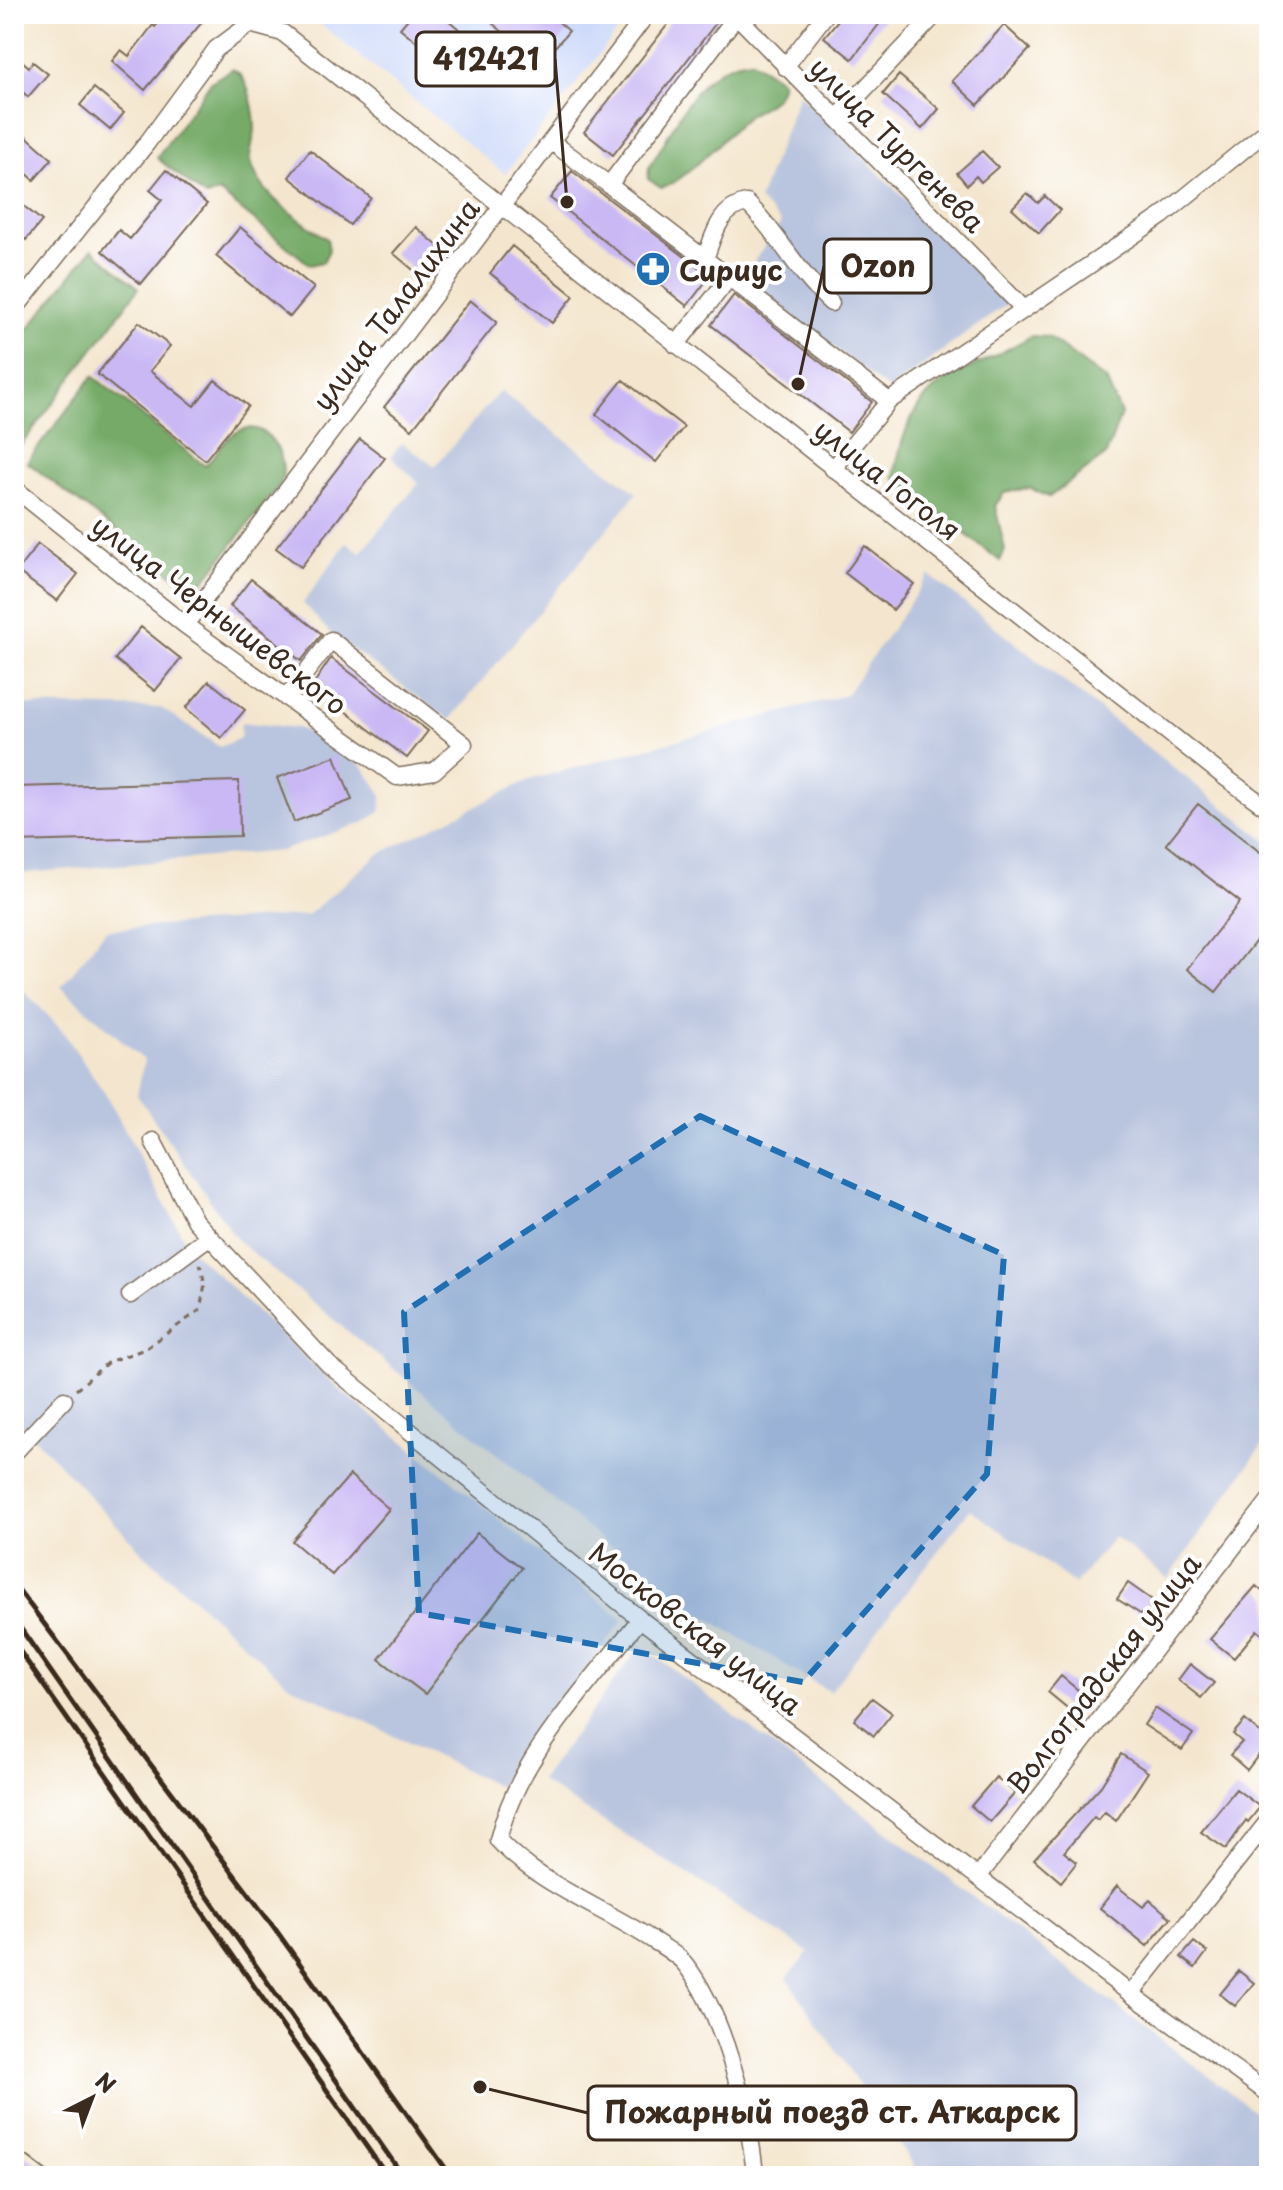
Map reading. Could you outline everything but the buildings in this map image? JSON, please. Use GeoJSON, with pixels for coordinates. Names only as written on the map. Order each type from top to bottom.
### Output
{"type":"FeatureCollection","features":[{"type":"Feature","properties":{"kind":"street","name":"улица Талалихина"},"geometry":{"type":"LineString","coordinates":[[185,625],[647,14]]}},
{"type":"Feature","properties":{"kind":"street"},"geometry":{"type":"LineString","coordinates":[[785,67],[826,14]]}},
{"type":"Feature","properties":{"kind":"street"},"geometry":{"type":"LineString","coordinates":[[838,117],[936,14]]}},
{"type":"Feature","properties":{"kind":"street"},"geometry":{"type":"LineString","coordinates":[[609,185],[737,15]]}},
{"type":"Feature","properties":{"kind":"street","name":"улица Тургенева"},"geometry":{"type":"LineString","coordinates":[[737,15],[1024,309]]}},
{"type":"Feature","properties":{"kind":"street"},"geometry":{"type":"LineString","coordinates":[[14,310],[147,143],[216,49],[250,19]]}},
{"type":"Feature","properties":{"kind":"street","name":"улица Гоголя"},"geometry":{"type":"LineString","coordinates":[[250,19],[283,33],[833,469],[1267,807]]}},
{"type":"Feature","properties":{"kind":"street"},"geometry":{"type":"LineString","coordinates":[[833,469],[889,401],[1162,216],[1269,129]]}},
{"type":"Feature","properties":{"kind":"street"},"geometry":{"type":"LineString","coordinates":[[552,142],[889,401]]}},
{"type":"Feature","properties":{"kind":"street"},"geometry":{"type":"LineString","coordinates":[[705,259],[721,217],[734,205],[747,203],[768,224],[812,286],[831,303]]}},
{"type":"Feature","properties":{"kind":"street"},"geometry":{"type":"LineString","coordinates":[[676,345],[729,278]]}},
{"type":"Feature","properties":{"kind":"street","name":"улица Чернышевского"},"geometry":{"type":"LineString","coordinates":[[14,488],[185,625],[286,698],[397,777],[434,771],[464,744],[331,640],[286,698]]}},
{"type":"Feature","properties":{"kind":"street","name":"Московская улица"},"geometry":{"type":"LineString","coordinates":[[153,1141],[195,1221],[329,1365],[640,1619],[1131,1994],[1269,2094]]}},
{"type":"Feature","properties":{"kind":"street"},"geometry":{"type":"LineString","coordinates":[[130,1295],[209,1237]]}},
{"type":"Feature","properties":{"kind":"street"},"geometry":{"type":"LineString","coordinates":[[14,1453],[64,1400]]}},
{"type":"Feature","properties":{"kind":"street","name":"Волгоградская улица"},"geometry":{"type":"LineString","coordinates":[[978,1877],[1269,1501]]}},
{"type":"Feature","properties":{"kind":"street"},"geometry":{"type":"LineString","coordinates":[[640,1619],[536,1754],[506,1810],[498,1840],[520,1863],[652,1939],[683,1962],[707,1999],[751,2129],[755,2176]]}},
{"type":"Feature","properties":{"kind":"street"},"geometry":{"type":"LineString","coordinates":[[1131,1994],[1269,1820]]}},
{"type":"Feature","properties":{"kind":"path"},"geometry":{"type":"LineString","coordinates":[[64,1400],[108,1362],[145,1349],[200,1310],[205,1284],[193,1249]]}},
{"type":"Feature","properties":{"kind":"highlighted area"},"geometry":{"type":"Polygon","coordinates":[[[700,1116],[1004,1255],[987,1474],[803,1682],[419,1613],[404,1312],[700,1116]]]}},
{"type":"Feature","properties":{"kind":"shaded area"},"geometry":{"type":"Polygon","coordinates":[[[308,14],[631,14],[505,174],[308,14]]]}},
{"type":"Feature","properties":{"kind":"shaded area"},"geometry":{"type":"Polygon","coordinates":[[[799,93],[1008,303],[889,390],[743,277],[781,223],[759,200],[799,93]]]}},
{"type":"Feature","properties":{"kind":"shaded area"},"geometry":{"type":"Polygon","coordinates":[[[500,391],[637,493],[450,720],[330,633],[303,603],[347,542],[360,553],[419,483],[391,456],[402,443],[435,466],[500,391]]]}},
{"type":"Feature","properties":{"kind":"shaded area"},"geometry":{"type":"Polygon","coordinates":[[[929,575],[1269,843],[1269,1176],[1258,1192],[1269,1200],[1269,1436],[1168,1579],[1114,1537],[1075,1584],[970,1509],[830,1692],[669,1595],[238,1241],[137,1095],[144,1060],[61,987],[106,930],[308,915],[377,855],[529,780],[846,695],[929,575]]]}},
{"type":"Feature","properties":{"kind":"shaded area"},"geometry":{"type":"Polygon","coordinates":[[[14,705],[161,708],[220,747],[240,738],[241,722],[298,728],[326,739],[363,767],[382,795],[381,811],[365,822],[281,851],[14,874],[14,705]]]}},
{"type":"Feature","properties":{"kind":"shaded area"},"geometry":{"type":"Polygon","coordinates":[[[14,981],[61,1029],[106,1095],[189,1248],[339,1389],[623,1620],[499,1787],[288,1684],[143,1553],[14,1416],[14,981]]]}},
{"type":"Feature","properties":{"kind":"shaded area"},"geometry":{"type":"Polygon","coordinates":[[[641,1645],[1269,2122],[1269,2176],[921,2176],[787,1978],[809,1952],[540,1781],[641,1645]]]}},
{"type":"Feature","properties":{"kind":"green space"},"geometry":{"type":"Polygon","coordinates":[[[751,60],[782,81],[777,96],[748,116],[681,178],[661,188],[648,179],[649,167],[702,86],[715,73],[732,64],[751,60]]]}},
{"type":"Feature","properties":{"kind":"green space"},"geometry":{"type":"Polygon","coordinates":[[[232,69],[247,86],[252,105],[255,130],[251,156],[255,173],[282,206],[327,239],[329,250],[323,262],[310,265],[219,192],[206,197],[157,158],[211,82],[232,69]]]}},
{"type":"Feature","properties":{"kind":"green space"},"geometry":{"type":"Polygon","coordinates":[[[92,249],[139,288],[17,451],[14,449],[14,347],[92,249]]]}},
{"type":"Feature","properties":{"kind":"green space"},"geometry":{"type":"Polygon","coordinates":[[[1031,336],[1048,337],[1106,380],[1121,414],[1106,455],[1049,497],[1030,488],[1004,493],[995,506],[1005,550],[1000,561],[894,478],[911,418],[924,399],[957,374],[1031,336]]]}},
{"type":"Feature","properties":{"kind":"green space"},"geometry":{"type":"Polygon","coordinates":[[[93,376],[205,466],[231,436],[246,429],[265,433],[278,450],[283,472],[281,483],[195,592],[27,462],[93,376]]]}},
{"type":"Feature","properties":{"kind":"railway"},"geometry":{"type":"LineString","coordinates":[[14,1584],[273,1926],[451,2176]]}},
{"type":"Feature","properties":{"kind":"railway"},"geometry":{"type":"LineString","coordinates":[[14,1619],[403,2176]]}},
{"type":"Feature","properties":{"kind":"railway"},"geometry":{"type":"LineString","coordinates":[[14,1643],[387,2176]]}},
{"type":"Feature","properties":{"kind":"place","name":"412421"},"geometry":{"type":"Point","coordinates":[567,202]}},
{"type":"Feature","properties":{"kind":"place","name":"Сириус"},"geometry":{"type":"Point","coordinates":[653,269]}},
{"type":"Feature","properties":{"kind":"place","name":"Ozon"},"geometry":{"type":"Point","coordinates":[798,384]}},
{"type":"Feature","properties":{"kind":"place","name":"Пожарный поезд ст. Аткарск"},"geometry":{"type":"Point","coordinates":[480,2087]}}]}
